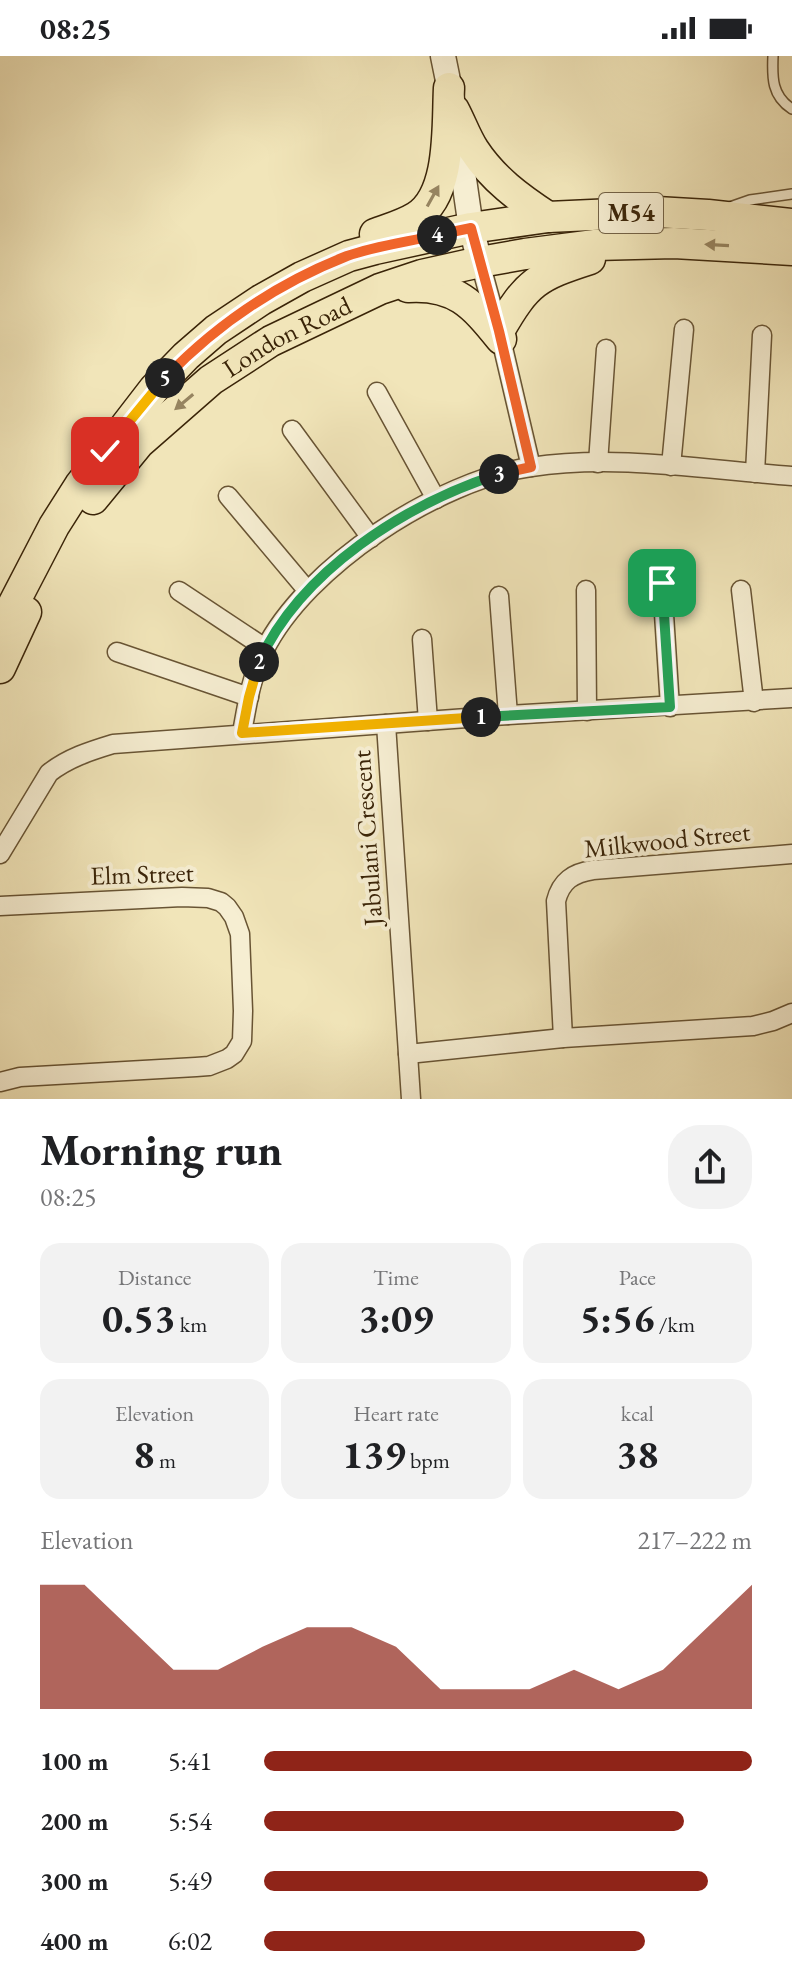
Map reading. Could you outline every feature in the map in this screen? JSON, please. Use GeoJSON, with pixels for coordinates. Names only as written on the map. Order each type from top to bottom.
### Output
{"type":"FeatureCollection","features":[{"type":"Feature","properties":{"kind":"main road"},"geometry":{"type":"LineString","coordinates":[[452,99],[473,148],[498,180],[548,217]]}},
{"type":"Feature","properties":{"kind":"main road"},"geometry":{"type":"LineString","coordinates":[[349,256],[377,233],[415,217],[431,203],[444,168],[452,99]]}},
{"type":"Feature","properties":{"kind":"main road","name":"London Road"},"geometry":{"type":"LineString","coordinates":[[0,630],[54,526],[80,485],[154,389],[216,330],[302,277],[349,256],[471,228],[548,217],[657,212],[792,224]]}},
{"type":"Feature","properties":{"kind":"main road","name":"London Road"},"geometry":{"type":"LineString","coordinates":[[0,668],[70,531],[94,497],[139,443],[211,380],[271,341],[380,289],[422,275],[480,262],[595,245],[674,243],[792,250]]}},
{"type":"Feature","properties":{"kind":"main road"},"geometry":{"type":"LineString","coordinates":[[380,289],[423,286],[455,293],[500,335],[519,298],[540,278],[556,270],[642,244]]}},
{"type":"Feature","properties":{"kind":"street"},"geometry":{"type":"LineString","coordinates":[[443,56],[471,228],[531,467]]}},
{"type":"Feature","properties":{"kind":"street"},"geometry":{"type":"LineString","coordinates":[[671,466],[684,329]]}},
{"type":"Feature","properties":{"kind":"street"},"geometry":{"type":"LineString","coordinates":[[755,473],[762,335]]}},
{"type":"Feature","properties":{"kind":"street"},"geometry":{"type":"LineString","coordinates":[[598,463],[606,349]]}},
{"type":"Feature","properties":{"kind":"street"},"geometry":{"type":"LineString","coordinates":[[377,392],[436,499]]}},
{"type":"Feature","properties":{"kind":"street"},"geometry":{"type":"LineString","coordinates":[[292,430],[371,538]]}},
{"type":"Feature","properties":{"kind":"street"},"geometry":{"type":"LineString","coordinates":[[242,733],[253,679],[265,648],[307,590],[371,538],[436,499],[472,483],[531,467],[598,463],[792,476]]}},
{"type":"Feature","properties":{"kind":"street"},"geometry":{"type":"LineString","coordinates":[[228,496],[307,590]]}},
{"type":"Feature","properties":{"kind":"street"},"geometry":{"type":"LineString","coordinates":[[662,583],[670,707]]}},
{"type":"Feature","properties":{"kind":"street"},"geometry":{"type":"LineString","coordinates":[[586,590],[587,711]]}},
{"type":"Feature","properties":{"kind":"street"},"geometry":{"type":"LineString","coordinates":[[741,590],[754,702]]}},
{"type":"Feature","properties":{"kind":"street"},"geometry":{"type":"LineString","coordinates":[[179,591],[265,648]]}},
{"type":"Feature","properties":{"kind":"street"},"geometry":{"type":"LineString","coordinates":[[499,596],[508,715]]}},
{"type":"Feature","properties":{"kind":"street"},"geometry":{"type":"LineString","coordinates":[[422,639],[428,721]]}},
{"type":"Feature","properties":{"kind":"street"},"geometry":{"type":"LineString","coordinates":[[117,652],[249,697]]}},
{"type":"Feature","properties":{"kind":"street"},"geometry":{"type":"LineString","coordinates":[[386,724],[792,698]]}},
{"type":"Feature","properties":{"kind":"street","name":"Jabulani Crescent"},"geometry":{"type":"LineString","coordinates":[[0,854],[49,773],[76,756],[113,744],[386,724],[411,1099]]}},
{"type":"Feature","properties":{"kind":"street","name":"Milkwood Street"},"geometry":{"type":"LineString","coordinates":[[563,1038],[556,901],[558,891],[569,878],[593,870],[792,854]]}},
{"type":"Feature","properties":{"kind":"street","name":"Elm Street"},"geometry":{"type":"LineString","coordinates":[[0,906],[182,897],[221,902],[234,917],[240,934],[243,1029],[242,1041],[234,1054],[219,1063],[20,1077],[0,1082]]}},
{"type":"Feature","properties":{"kind":"street"},"geometry":{"type":"LineString","coordinates":[[408,1054],[563,1038],[753,1026],[792,1013]]}},
{"type":"Feature","properties":{"kind":"lane"},"geometry":{"type":"LineString","coordinates":[[773,56],[772,79],[780,99],[792,109]]}},
{"type":"Feature","properties":{"kind":"lane"},"geometry":{"type":"LineString","coordinates":[[708,215],[750,200],[792,194]]}},
{"type":"Feature","properties":{"kind":"route"},"geometry":{"type":"LineString","coordinates":[[105,451],[154,389],[186,356],[216,330],[261,300],[349,256],[471,228],[531,467],[472,483],[436,499],[371,538],[307,590],[265,648],[253,679],[242,733],[670,707],[662,583]]}}]}
